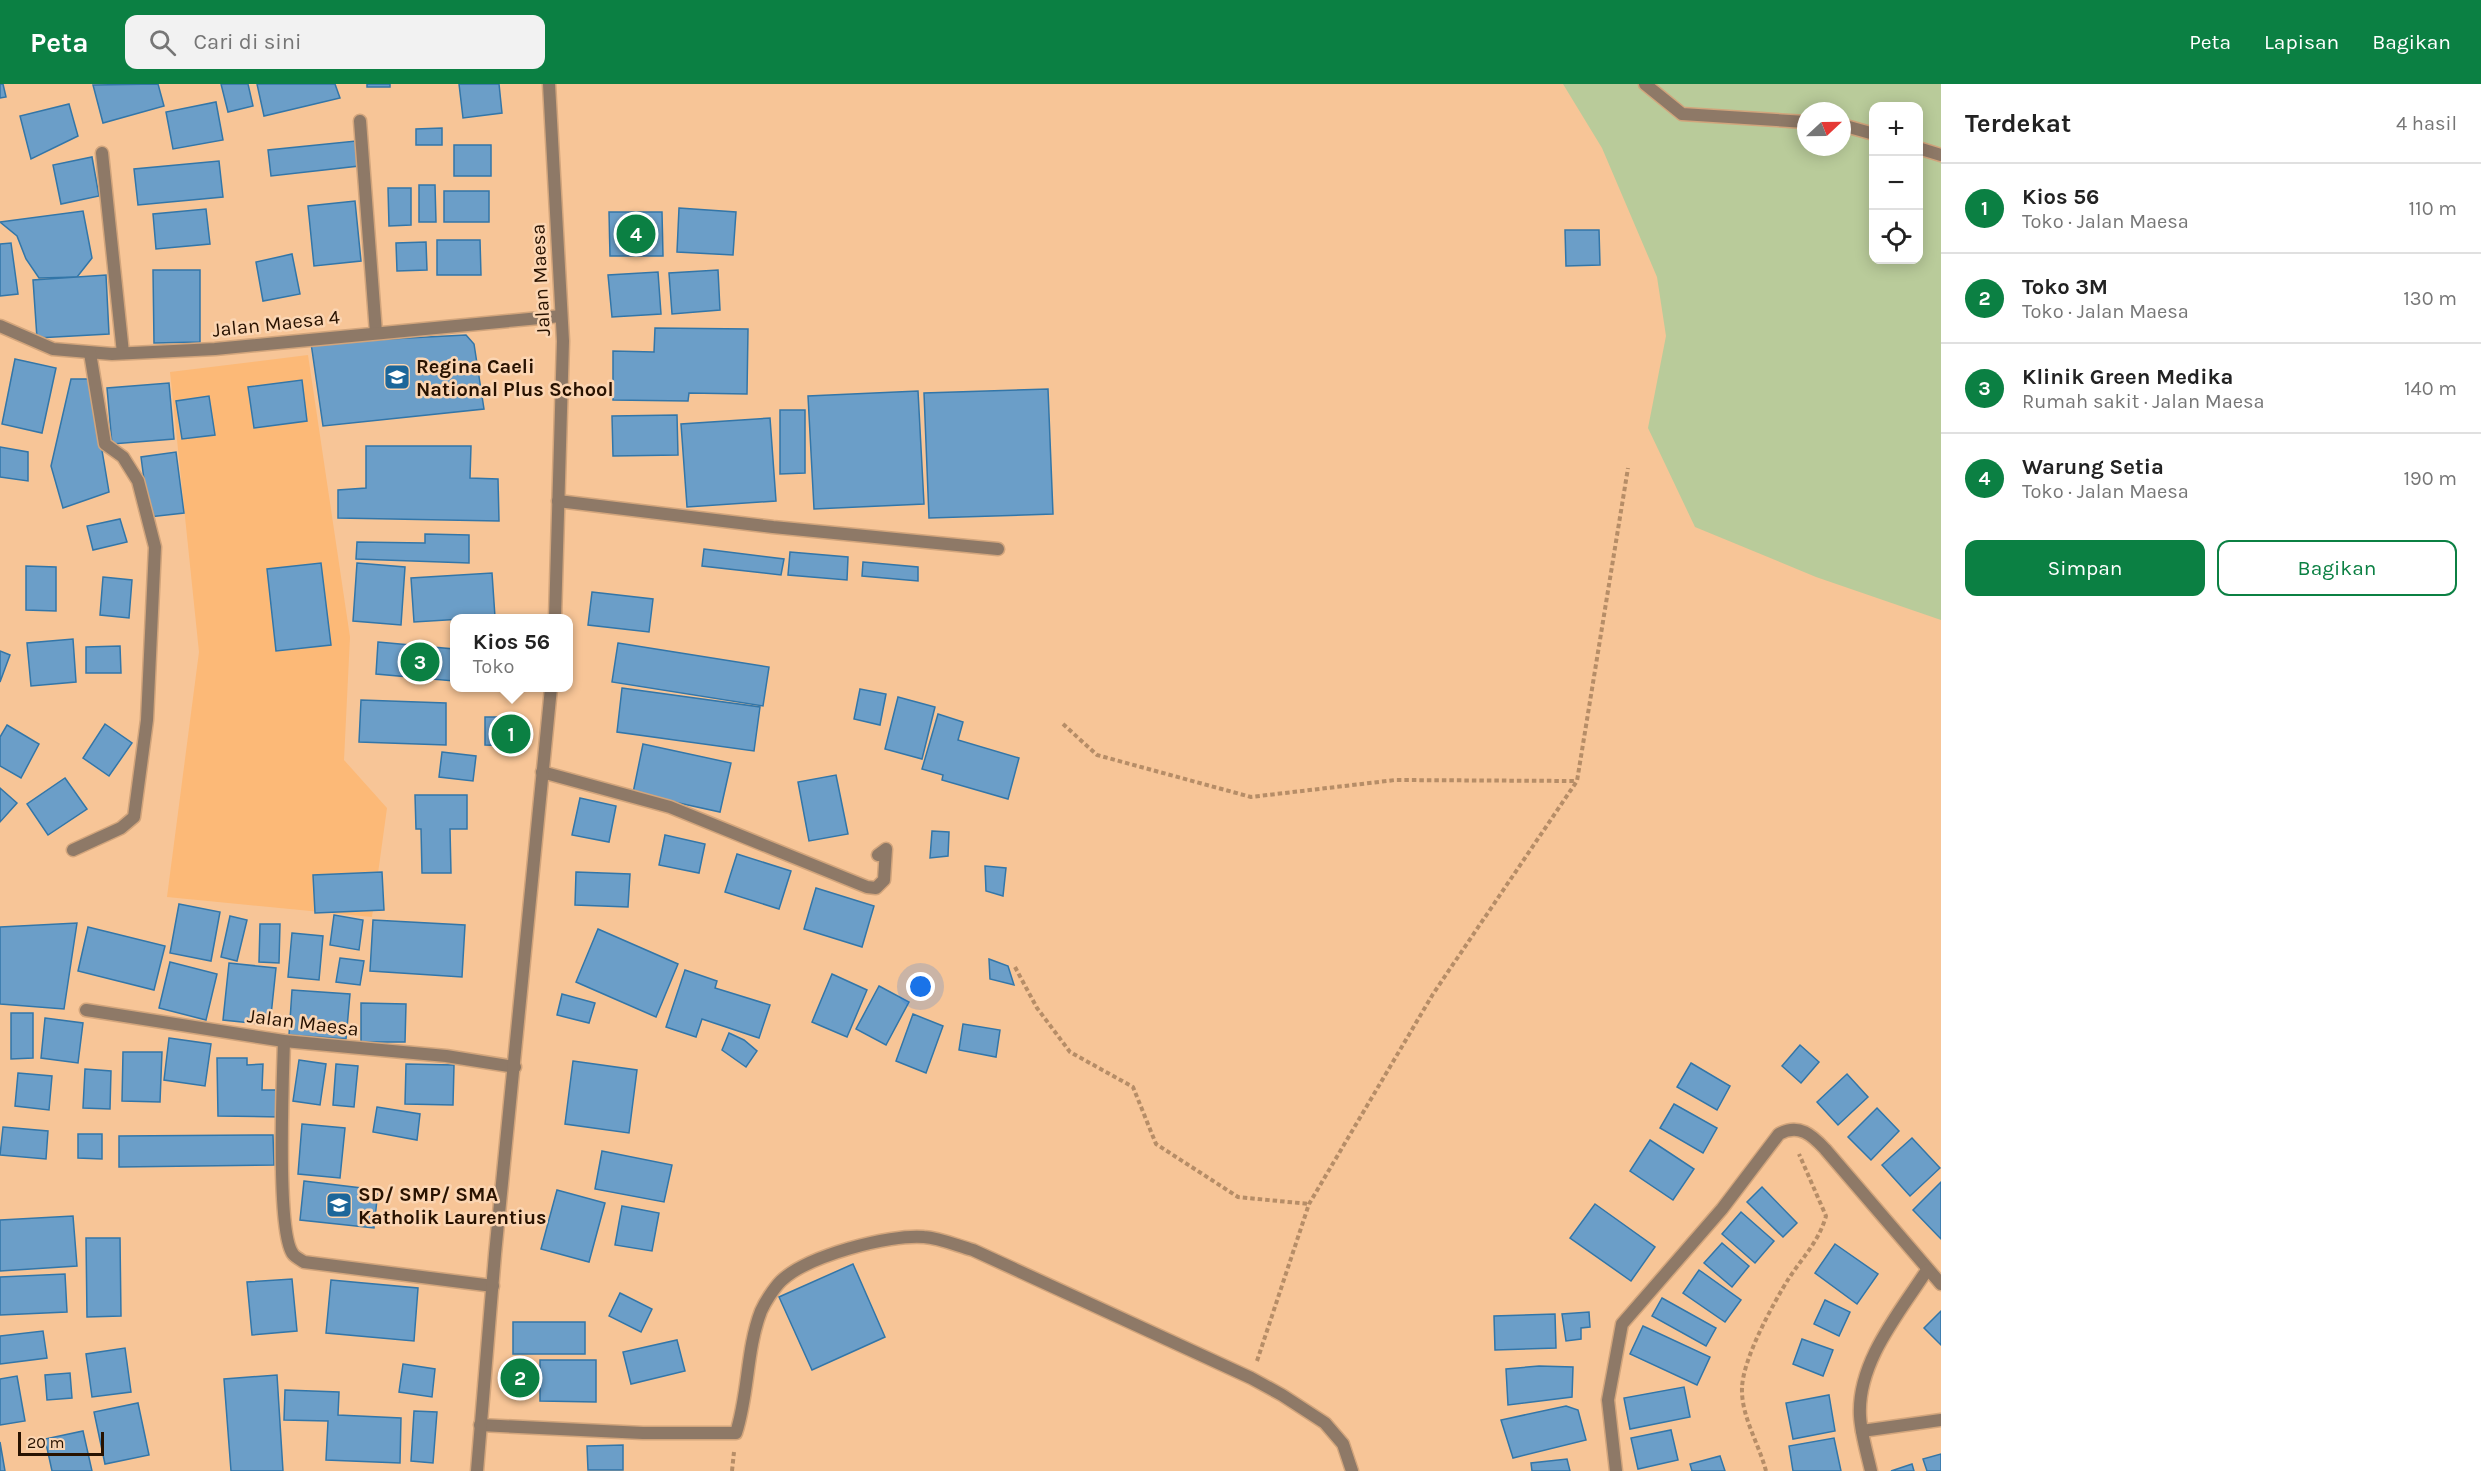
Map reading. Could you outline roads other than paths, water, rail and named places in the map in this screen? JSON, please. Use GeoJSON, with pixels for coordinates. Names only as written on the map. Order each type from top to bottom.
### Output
{"type":"FeatureCollection","features":[{"type":"Feature","properties":{"kind":"street","name":"Jalan Maesa"},"geometry":{"type":"LineString","coordinates":[[549,84],[561,316],[555,614]]}},
{"type":"Feature","properties":{"kind":"street"},"geometry":{"type":"LineString","coordinates":[[1645,84],[1682,114],[1797,121]]}},
{"type":"Feature","properties":{"kind":"street"},"geometry":{"type":"LineString","coordinates":[[360,121],[376,333]]}},
{"type":"Feature","properties":{"kind":"street"},"geometry":{"type":"LineString","coordinates":[[1851,128],[1869,133]]}},
{"type":"Feature","properties":{"kind":"street"},"geometry":{"type":"LineString","coordinates":[[1923,150],[1941,155]]}},
{"type":"Feature","properties":{"kind":"street"},"geometry":{"type":"LineString","coordinates":[[102,153],[123,353]]}},
{"type":"Feature","properties":{"kind":"street","name":"Jalan Maesa 4"},"geometry":{"type":"LineString","coordinates":[[0,326],[53,349],[90,353],[123,353],[205,349],[561,316]]}},
{"type":"Feature","properties":{"kind":"street"},"geometry":{"type":"LineString","coordinates":[[73,850],[121,828],[134,817],[147,720],[150,606],[156,563],[149,521],[138,482],[123,457],[105,444],[90,353]]}},
{"type":"Feature","properties":{"kind":"street"},"geometry":{"type":"LineString","coordinates":[[558,501],[772,527],[998,549]]}},
{"type":"Feature","properties":{"kind":"street"},"geometry":{"type":"LineString","coordinates":[[477,1471],[550,692]]}},
{"type":"Feature","properties":{"kind":"street"},"geometry":{"type":"LineString","coordinates":[[542,772],[670,807],[867,887],[876,888],[884,880],[886,849],[878,855]]}},
{"type":"Feature","properties":{"kind":"street","name":"Jalan Maesa"},"geometry":{"type":"LineString","coordinates":[[86,1010],[284,1041],[446,1056],[515,1067]]}},
{"type":"Feature","properties":{"kind":"street"},"geometry":{"type":"LineString","coordinates":[[284,1041],[282,1141],[285,1229],[293,1254],[304,1262],[493,1286]]}},
{"type":"Feature","properties":{"kind":"street"},"geometry":{"type":"LineString","coordinates":[[1616,1471],[1608,1400],[1622,1324],[1722,1209],[1779,1134],[1788,1129],[1800,1129],[1813,1136],[1941,1284]]}},
{"type":"Feature","properties":{"kind":"street"},"geometry":{"type":"LineString","coordinates":[[480,1425],[643,1433],[736,1433],[742,1416],[751,1351],[762,1310],[781,1281],[804,1266],[871,1241],[925,1237],[974,1250],[1251,1378],[1325,1423],[1343,1444],[1352,1471]]}},
{"type":"Feature","properties":{"kind":"street"},"geometry":{"type":"LineString","coordinates":[[1870,1471],[1860,1414],[1869,1370],[1878,1348],[1927,1270]]}},
{"type":"Feature","properties":{"kind":"street"},"geometry":{"type":"LineString","coordinates":[[1862,1431],[1941,1420]]}},
{"type":"Feature","properties":{"kind":"place","name":"Warung Setia"},"geometry":{"type":"Point","coordinates":[636,234]}},
{"type":"Feature","properties":{"kind":"place","name":"Regina Caeli National Plus School"},"geometry":{"type":"Point","coordinates":[397,377]}},
{"type":"Feature","properties":{"kind":"place","name":"Klinik Green Medika"},"geometry":{"type":"Point","coordinates":[420,662]}},
{"type":"Feature","properties":{"kind":"place","name":"Kios 56"},"geometry":{"type":"Point","coordinates":[511,734]}},
{"type":"Feature","properties":{"kind":"place","name":"SD/ SMP/ SMA Katholik Laurentius"},"geometry":{"type":"Point","coordinates":[339,1205]}},
{"type":"Feature","properties":{"kind":"place","name":"Toko 3M"},"geometry":{"type":"Point","coordinates":[520,1378]}}]}
